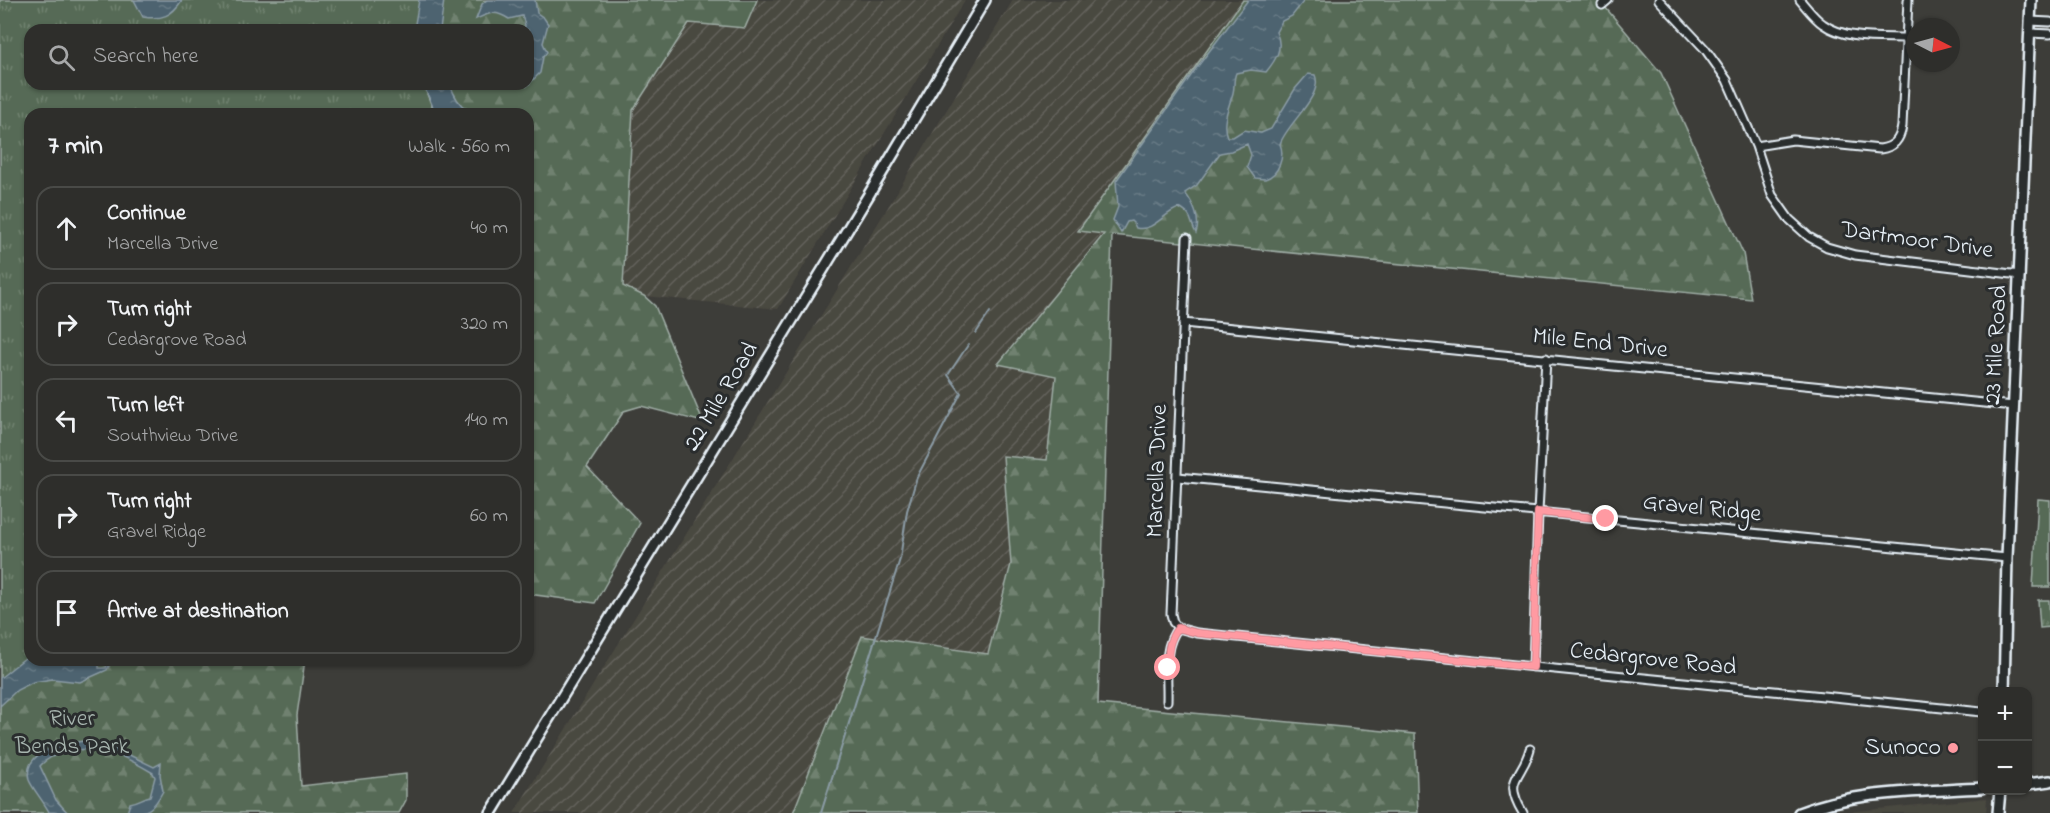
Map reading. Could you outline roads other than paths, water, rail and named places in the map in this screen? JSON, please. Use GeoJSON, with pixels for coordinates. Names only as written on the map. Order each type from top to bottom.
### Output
{"type":"FeatureCollection","features":[{"type":"Feature","properties":{"kind":"street","name":"22 Mile Road"},"geometry":{"type":"LineString","coordinates":[[491,813],[862,206],[985,0]]}},
{"type":"Feature","properties":{"kind":"street","name":"Dartmoor Drive"},"geometry":{"type":"LineString","coordinates":[[1659,0],[1713,59],[1732,90],[1756,146],[1767,183],[1778,204],[1798,228],[1827,247],[1843,253],[2020,275]]}},
{"type":"Feature","properties":{"kind":"street"},"geometry":{"type":"LineString","coordinates":[[1756,146],[1793,140],[1880,149],[1893,146],[1900,137],[1906,38],[1851,35],[1834,30],[1818,20],[1800,0]]}},
{"type":"Feature","properties":{"kind":"street"},"geometry":{"type":"LineString","coordinates":[[1907,18],[1908,0]]}},
{"type":"Feature","properties":{"kind":"street","name":"23 Mile Road"},"geometry":{"type":"LineString","coordinates":[[2004,687],[2007,558],[2031,0]]}},
{"type":"Feature","properties":{"kind":"street"},"geometry":{"type":"LineString","coordinates":[[2030,21],[2050,22]]}},
{"type":"Feature","properties":{"kind":"street"},"geometry":{"type":"LineString","coordinates":[[2030,33],[2050,34]]}},
{"type":"Feature","properties":{"kind":"street","name":"Marcella Drive"},"geometry":{"type":"LineString","coordinates":[[1178,628],[1171,614],[1187,238]]}},
{"type":"Feature","properties":{"kind":"street","name":"Mile End Drive"},"geometry":{"type":"LineString","coordinates":[[1183,323],[2014,406]]}},
{"type":"Feature","properties":{"kind":"street"},"geometry":{"type":"LineString","coordinates":[[1533,667],[1546,358]]}},
{"type":"Feature","properties":{"kind":"street","name":"Gravel Ridge"},"geometry":{"type":"LineString","coordinates":[[1178,477],[2007,558]]}},
{"type":"Feature","properties":{"kind":"street"},"geometry":{"type":"LineString","coordinates":[[1167,701],[1168,651],[1172,635],[1178,628]]}},
{"type":"Feature","properties":{"kind":"street","name":"Cedargrove Road"},"geometry":{"type":"LineString","coordinates":[[1178,628],[1197,633],[1978,712]]}},
{"type":"Feature","properties":{"kind":"street"},"geometry":{"type":"LineString","coordinates":[[1523,813],[1516,802],[1513,790],[1515,776],[1530,749]]}},
{"type":"Feature","properties":{"kind":"street"},"geometry":{"type":"LineString","coordinates":[[2032,783],[2050,781]]}},
{"type":"Feature","properties":{"kind":"street"},"geometry":{"type":"LineString","coordinates":[[1798,813],[1833,801],[1862,796],[1978,788]]}},
{"type":"Feature","properties":{"kind":"street"},"geometry":{"type":"LineString","coordinates":[[1998,813],[2000,795]]}},
{"type":"Feature","properties":{"kind":"water"},"geometry":{"type":"Polygon","coordinates":[[[134,0],[182,0],[166,16],[156,18],[143,17],[134,0]]]}},
{"type":"Feature","properties":{"kind":"water"},"geometry":{"type":"Polygon","coordinates":[[[419,0],[444,0],[441,24],[415,24],[419,0]]]}},
{"type":"Feature","properties":{"kind":"water"},"geometry":{"type":"Polygon","coordinates":[[[487,0],[535,0],[537,13],[548,24],[543,43],[547,52],[543,57],[540,73],[534,79],[534,24],[525,24],[522,16],[509,19],[492,13],[476,19],[482,4],[487,0]]]}},
{"type":"Feature","properties":{"kind":"water"},"geometry":{"type":"Polygon","coordinates":[[[1248,0],[1302,0],[1303,2],[1292,16],[1282,21],[1276,32],[1279,43],[1278,53],[1266,72],[1251,70],[1236,73],[1225,121],[1227,137],[1233,137],[1244,130],[1261,133],[1271,129],[1295,89],[1308,74],[1315,75],[1316,83],[1310,101],[1280,144],[1282,154],[1280,164],[1270,177],[1255,178],[1247,167],[1251,155],[1247,144],[1220,153],[1197,185],[1185,193],[1195,212],[1198,223],[1196,233],[1189,216],[1179,208],[1148,227],[1136,228],[1131,221],[1127,222],[1121,233],[1113,220],[1118,207],[1116,181],[1248,0]]]}},
{"type":"Feature","properties":{"kind":"water"},"geometry":{"type":"Polygon","coordinates":[[[426,90],[453,90],[466,108],[433,108],[426,90]]]}},
{"type":"Feature","properties":{"kind":"water"},"geometry":{"type":"Polygon","coordinates":[[[24,659],[24,666],[99,666],[99,668],[106,668],[109,666],[107,670],[80,682],[53,679],[33,682],[17,690],[0,706],[0,678],[24,659]]]}},
{"type":"Feature","properties":{"kind":"water"},"geometry":{"type":"Polygon","coordinates":[[[84,741],[121,751],[154,767],[161,763],[160,775],[163,791],[153,806],[145,811],[127,813],[130,803],[150,796],[155,777],[153,773],[115,754],[102,750],[85,749],[60,753],[40,766],[56,800],[68,813],[49,812],[29,780],[32,762],[46,750],[84,741]]]}},
{"type":"Feature","properties":{"kind":"waterway"},"geometry":{"type":"LineString","coordinates":[[976,333],[990,312]]}},
{"type":"Feature","properties":{"kind":"waterway"},"geometry":{"type":"LineString","coordinates":[[821,813],[900,559],[907,511],[917,477],[961,393],[948,375],[968,345]]}},
{"type":"Feature","properties":{"kind":"place","name":"Sunoco"},"geometry":{"type":"Point","coordinates":[1953,748]}},
{"type":"Feature","properties":{"kind":"park label","name":"River Bends Park"},"geometry":{"type":"Point","coordinates":[72,733]}}]}
